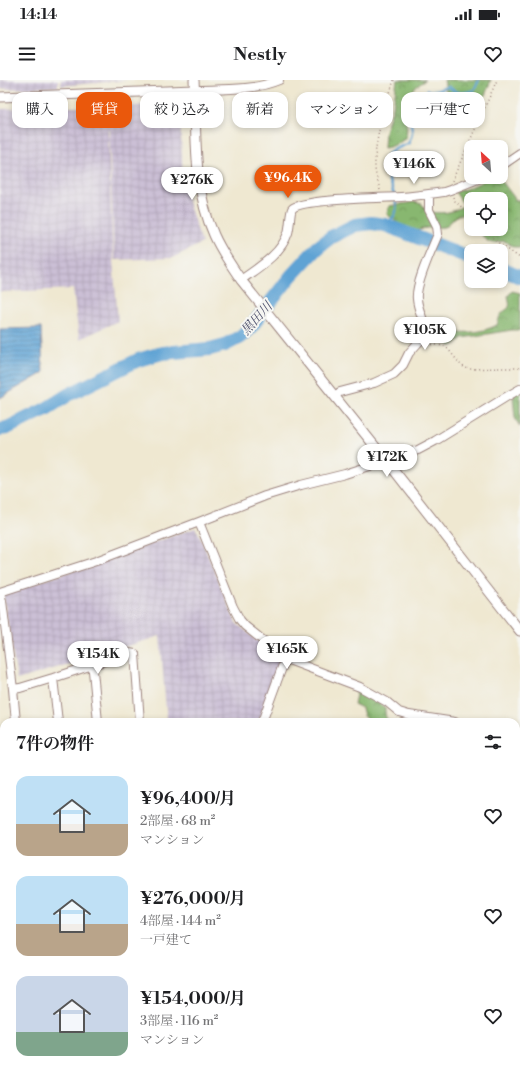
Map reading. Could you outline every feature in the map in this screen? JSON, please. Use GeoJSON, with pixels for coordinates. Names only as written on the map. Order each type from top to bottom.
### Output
{"type":"FeatureCollection","features":[{"type":"Feature","properties":{"kind":"street"},"geometry":{"type":"LineString","coordinates":[[194,80],[199,181],[203,204],[213,234],[224,255],[241,280],[386,460],[520,631]]}},
{"type":"Feature","properties":{"kind":"street"},"geometry":{"type":"LineString","coordinates":[[0,97],[240,88],[256,86],[279,80]]}},
{"type":"Feature","properties":{"kind":"street"},"geometry":{"type":"LineString","coordinates":[[508,161],[520,153]]}},
{"type":"Feature","properties":{"kind":"street"},"geometry":{"type":"LineString","coordinates":[[241,280],[274,255],[282,246],[288,234],[291,212],[293,208],[299,205],[429,194],[450,190],[465,184]]}},
{"type":"Feature","properties":{"kind":"street"},"geometry":{"type":"LineString","coordinates":[[335,396],[340,392],[374,383],[394,374],[403,365],[413,348],[425,335],[426,330],[417,298],[417,288],[438,234],[437,226],[429,210],[429,194]]}},
{"type":"Feature","properties":{"kind":"street"},"geometry":{"type":"LineString","coordinates":[[16,718],[0,593],[96,561],[266,496],[345,474],[418,450],[520,389]]}},
{"type":"Feature","properties":{"kind":"street"},"geometry":{"type":"LineString","coordinates":[[199,522],[233,607],[245,626],[286,659],[360,687],[387,702],[399,712],[429,718]]}},
{"type":"Feature","properties":{"kind":"street"},"geometry":{"type":"LineString","coordinates":[[13,689],[92,666],[129,653],[135,654],[140,718]]}},
{"type":"Feature","properties":{"kind":"street"},"geometry":{"type":"LineString","coordinates":[[263,718],[286,659]]}},
{"type":"Feature","properties":{"kind":"street"},"geometry":{"type":"LineString","coordinates":[[92,666],[98,718]]}},
{"type":"Feature","properties":{"kind":"street"},"geometry":{"type":"LineString","coordinates":[[53,678],[58,718]]}},
{"type":"Feature","properties":{"kind":"path"},"geometry":{"type":"LineString","coordinates":[[384,198],[376,176],[375,153],[380,128],[394,80]]}},
{"type":"Feature","properties":{"kind":"path"},"geometry":{"type":"LineString","coordinates":[[464,209],[455,201],[450,190],[450,185],[497,80]]}},
{"type":"Feature","properties":{"kind":"path"},"geometry":{"type":"LineString","coordinates":[[491,236],[520,258]]}},
{"type":"Feature","properties":{"kind":"path"},"geometry":{"type":"LineString","coordinates":[[422,339],[429,345],[444,346],[465,368],[520,368]]}},
{"type":"Feature","properties":{"kind":"shaded area"},"geometry":{"type":"Polygon","coordinates":[[[0,80],[58,80],[58,87],[0,89],[0,80]]]}},
{"type":"Feature","properties":{"kind":"shaded area"},"geometry":{"type":"Polygon","coordinates":[[[61,80],[128,80],[61,86],[61,80]]]}},
{"type":"Feature","properties":{"kind":"shaded area"},"geometry":{"type":"Polygon","coordinates":[[[140,105],[140,128],[181,128],[183,179],[189,205],[202,243],[172,258],[114,260],[109,128],[132,128],[132,106],[140,105]]]}},
{"type":"Feature","properties":{"kind":"shaded area"},"geometry":{"type":"Polygon","coordinates":[[[68,107],[76,107],[76,128],[108,128],[113,260],[118,321],[79,339],[73,289],[0,292],[0,109],[12,109],[12,128],[68,128],[68,107]]]}},
{"type":"Feature","properties":{"kind":"shaded area"},"geometry":{"type":"Polygon","coordinates":[[[195,528],[236,623],[279,658],[280,663],[260,718],[167,718],[160,636],[17,680],[3,593],[94,564],[195,528]]]}},
{"type":"Feature","properties":{"kind":"green space"},"geometry":{"type":"Polygon","coordinates":[[[397,80],[425,80],[412,92],[401,92],[401,128],[407,128],[406,138],[390,147],[384,148],[386,128],[393,128],[393,108],[397,80]]]}},
{"type":"Feature","properties":{"kind":"green space"},"geometry":{"type":"Polygon","coordinates":[[[444,80],[491,80],[485,95],[485,92],[446,91],[444,80]]]}},
{"type":"Feature","properties":{"kind":"green space"},"geometry":{"type":"Polygon","coordinates":[[[477,184],[504,184],[516,200],[520,200],[520,247],[514,247],[504,241],[492,243],[486,240],[483,236],[508,236],[508,192],[464,192],[464,205],[455,192],[477,184]]]}},
{"type":"Feature","properties":{"kind":"green space"},"geometry":{"type":"Polygon","coordinates":[[[414,202],[422,204],[426,211],[436,213],[450,212],[464,205],[464,215],[458,215],[445,227],[426,228],[416,231],[401,226],[387,214],[389,206],[414,202]]]}},
{"type":"Feature","properties":{"kind":"green space"},"geometry":{"type":"Polygon","coordinates":[[[512,291],[520,293],[520,330],[462,338],[452,346],[445,342],[444,338],[452,331],[475,332],[497,325],[500,316],[509,307],[508,296],[512,291]]]}},
{"type":"Feature","properties":{"kind":"green space"},"geometry":{"type":"Polygon","coordinates":[[[520,385],[520,427],[515,418],[513,397],[520,385]]]}},
{"type":"Feature","properties":{"kind":"green space"},"geometry":{"type":"Polygon","coordinates":[[[357,690],[373,698],[385,708],[387,718],[367,718],[364,716],[362,708],[354,704],[357,690]]]}},
{"type":"Feature","properties":{"kind":"water"},"geometry":{"type":"Polygon","coordinates":[[[41,328],[43,373],[0,398],[0,329],[41,328]]]}},
{"type":"Feature","properties":{"kind":"waterway"},"geometry":{"type":"LineString","coordinates":[[385,225],[395,214],[396,208],[396,201],[388,178],[385,163],[387,156],[391,152],[409,143],[412,135],[412,126],[409,116],[416,108],[427,90],[437,91],[449,87],[461,93],[467,92],[474,90],[479,80]]}},
{"type":"Feature","properties":{"kind":"waterway","name":"黒田川"},"geometry":{"type":"LineString","coordinates":[[0,429],[7,428],[46,409],[68,395],[138,360],[162,353],[210,349],[225,345],[240,337],[251,327],[291,276],[317,248],[331,237],[355,225],[371,223],[385,225],[464,255]]}},
{"type":"Feature","properties":{"kind":"waterway","name":"黒田川"},"geometry":{"type":"LineString","coordinates":[[508,272],[520,277]]}}]}
